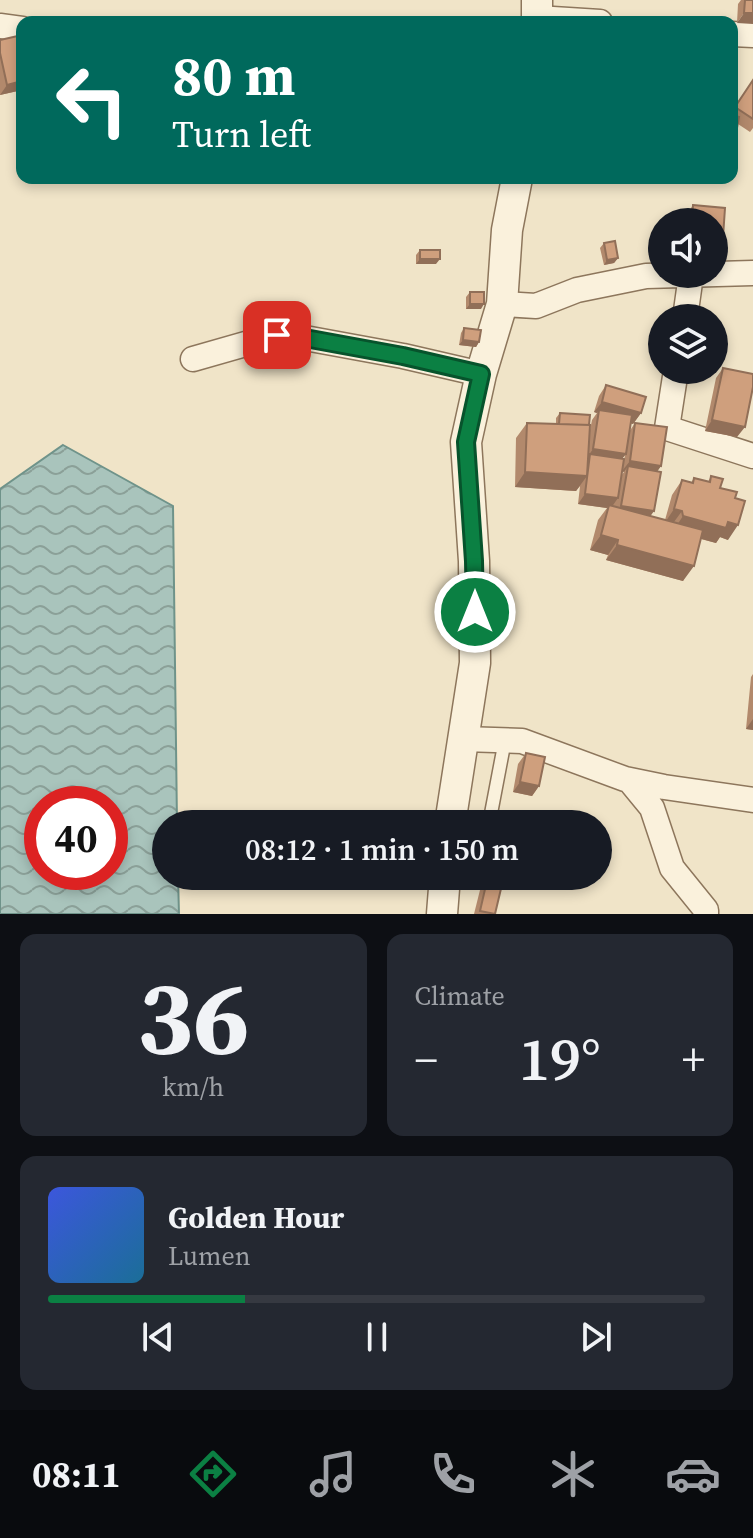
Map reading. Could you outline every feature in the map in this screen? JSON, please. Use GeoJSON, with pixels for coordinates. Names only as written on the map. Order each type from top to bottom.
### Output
{"type":"FeatureCollection","features":[{"type":"Feature","properties":{"kind":"street"},"geometry":{"type":"LineString","coordinates":[[537,13],[558,16]]}},
{"type":"Feature","properties":{"kind":"street"},"geometry":{"type":"LineString","coordinates":[[452,810],[475,663],[474,561],[466,442],[481,374],[502,304],[507,230],[516,184]]}},
{"type":"Feature","properties":{"kind":"street"},"geometry":{"type":"LineString","coordinates":[[728,274],[753,273]]}},
{"type":"Feature","properties":{"kind":"street"},"geometry":{"type":"LineString","coordinates":[[502,304],[536,306],[577,290],[648,276]]}},
{"type":"Feature","properties":{"kind":"street"},"geometry":{"type":"LineString","coordinates":[[193,359],[286,335],[481,374]]}},
{"type":"Feature","properties":{"kind":"street"},"geometry":{"type":"LineString","coordinates":[[674,384],[667,428],[753,456]]}},
{"type":"Feature","properties":{"kind":"street"},"geometry":{"type":"LineString","coordinates":[[463,739],[522,741],[629,780],[753,800]]}},
{"type":"Feature","properties":{"kind":"street"},"geometry":{"type":"LineString","coordinates":[[629,780],[652,808],[672,868],[706,914]]}},
{"type":"Feature","properties":{"kind":"street"},"geometry":{"type":"LineString","coordinates":[[442,914],[444,890]]}},
{"type":"Feature","properties":{"kind":"lane"},"geometry":{"type":"LineString","coordinates":[[492,810],[505,740]]}},
{"type":"Feature","properties":{"kind":"water"},"geometry":{"type":"Polygon","coordinates":[[[63,445],[173,506],[177,810],[152,810],[152,890],[178,890],[179,914],[0,914],[0,489],[63,445]]]}},
{"type":"Feature","properties":{"kind":"building"},"geometry":{"type":"Polygon","coordinates":[[[745,0],[753,0],[753,13],[744,13],[745,0]]]}},
{"type":"Feature","properties":{"kind":"building"},"geometry":{"type":"Polygon","coordinates":[[[16,36],[16,83],[7,85],[0,53],[0,40],[16,36]]]}},
{"type":"Feature","properties":{"kind":"building"},"geometry":{"type":"Polygon","coordinates":[[[753,80],[753,119],[738,109],[738,102],[753,80]]]}},
{"type":"Feature","properties":{"kind":"building"},"geometry":{"type":"Polygon","coordinates":[[[693,205],[725,208],[693,208],[693,205]]]}},
{"type":"Feature","properties":{"kind":"building"},"geometry":{"type":"Polygon","coordinates":[[[615,241],[618,258],[607,260],[604,243],[615,241]]]}},
{"type":"Feature","properties":{"kind":"building"},"geometry":{"type":"Polygon","coordinates":[[[420,250],[440,250],[440,259],[420,259],[420,250]]]}},
{"type":"Feature","properties":{"kind":"building"},"geometry":{"type":"Polygon","coordinates":[[[470,292],[484,292],[484,304],[470,304],[470,292]]]}},
{"type":"Feature","properties":{"kind":"building"},"geometry":{"type":"Polygon","coordinates":[[[464,328],[481,330],[479,342],[463,340],[464,328]]]}},
{"type":"Feature","properties":{"kind":"building"},"geometry":{"type":"Polygon","coordinates":[[[728,369],[753,374],[745,427],[712,420],[720,384],[728,384],[728,369]]]}},
{"type":"Feature","properties":{"kind":"building"},"geometry":{"type":"Polygon","coordinates":[[[606,385],[646,397],[641,413],[602,402],[606,385]]]}},
{"type":"Feature","properties":{"kind":"building"},"geometry":{"type":"Polygon","coordinates":[[[599,410],[632,415],[626,454],[593,449],[599,410]]]}},
{"type":"Feature","properties":{"kind":"building"},"geometry":{"type":"Polygon","coordinates":[[[560,413],[590,415],[589,425],[559,424],[560,413]]]}},
{"type":"Feature","properties":{"kind":"building"},"geometry":{"type":"Polygon","coordinates":[[[527,423],[590,425],[587,476],[525,472],[527,423]]]}},
{"type":"Feature","properties":{"kind":"building"},"geometry":{"type":"Polygon","coordinates":[[[635,423],[667,427],[661,466],[630,461],[635,423]]]}},
{"type":"Feature","properties":{"kind":"building"},"geometry":{"type":"Polygon","coordinates":[[[590,454],[624,459],[618,498],[585,494],[590,454]]]}},
{"type":"Feature","properties":{"kind":"building"},"geometry":{"type":"Polygon","coordinates":[[[628,466],[661,472],[654,511],[621,506],[628,466]]]}},
{"type":"Feature","properties":{"kind":"building"},"geometry":{"type":"Polygon","coordinates":[[[711,476],[723,479],[720,488],[737,492],[735,498],[745,501],[738,525],[728,522],[726,528],[683,516],[682,511],[674,509],[682,480],[693,483],[694,478],[710,482],[711,476]]]}},
{"type":"Feature","properties":{"kind":"building"},"geometry":{"type":"Polygon","coordinates":[[[609,505],[703,530],[694,566],[617,545],[618,540],[601,535],[609,505]]]}},
{"type":"Feature","properties":{"kind":"building"},"geometry":{"type":"Polygon","coordinates":[[[526,753],[545,757],[539,786],[520,782],[526,753]]]}},
{"type":"Feature","properties":{"kind":"building"},"geometry":{"type":"Polygon","coordinates":[[[485,890],[501,890],[495,914],[480,911],[485,890]]]}},
{"type":"Feature","properties":{"kind":"route"},"geometry":{"type":"LineString","coordinates":[[277,335],[403,356],[481,374],[466,442],[475,612]]}}]}
